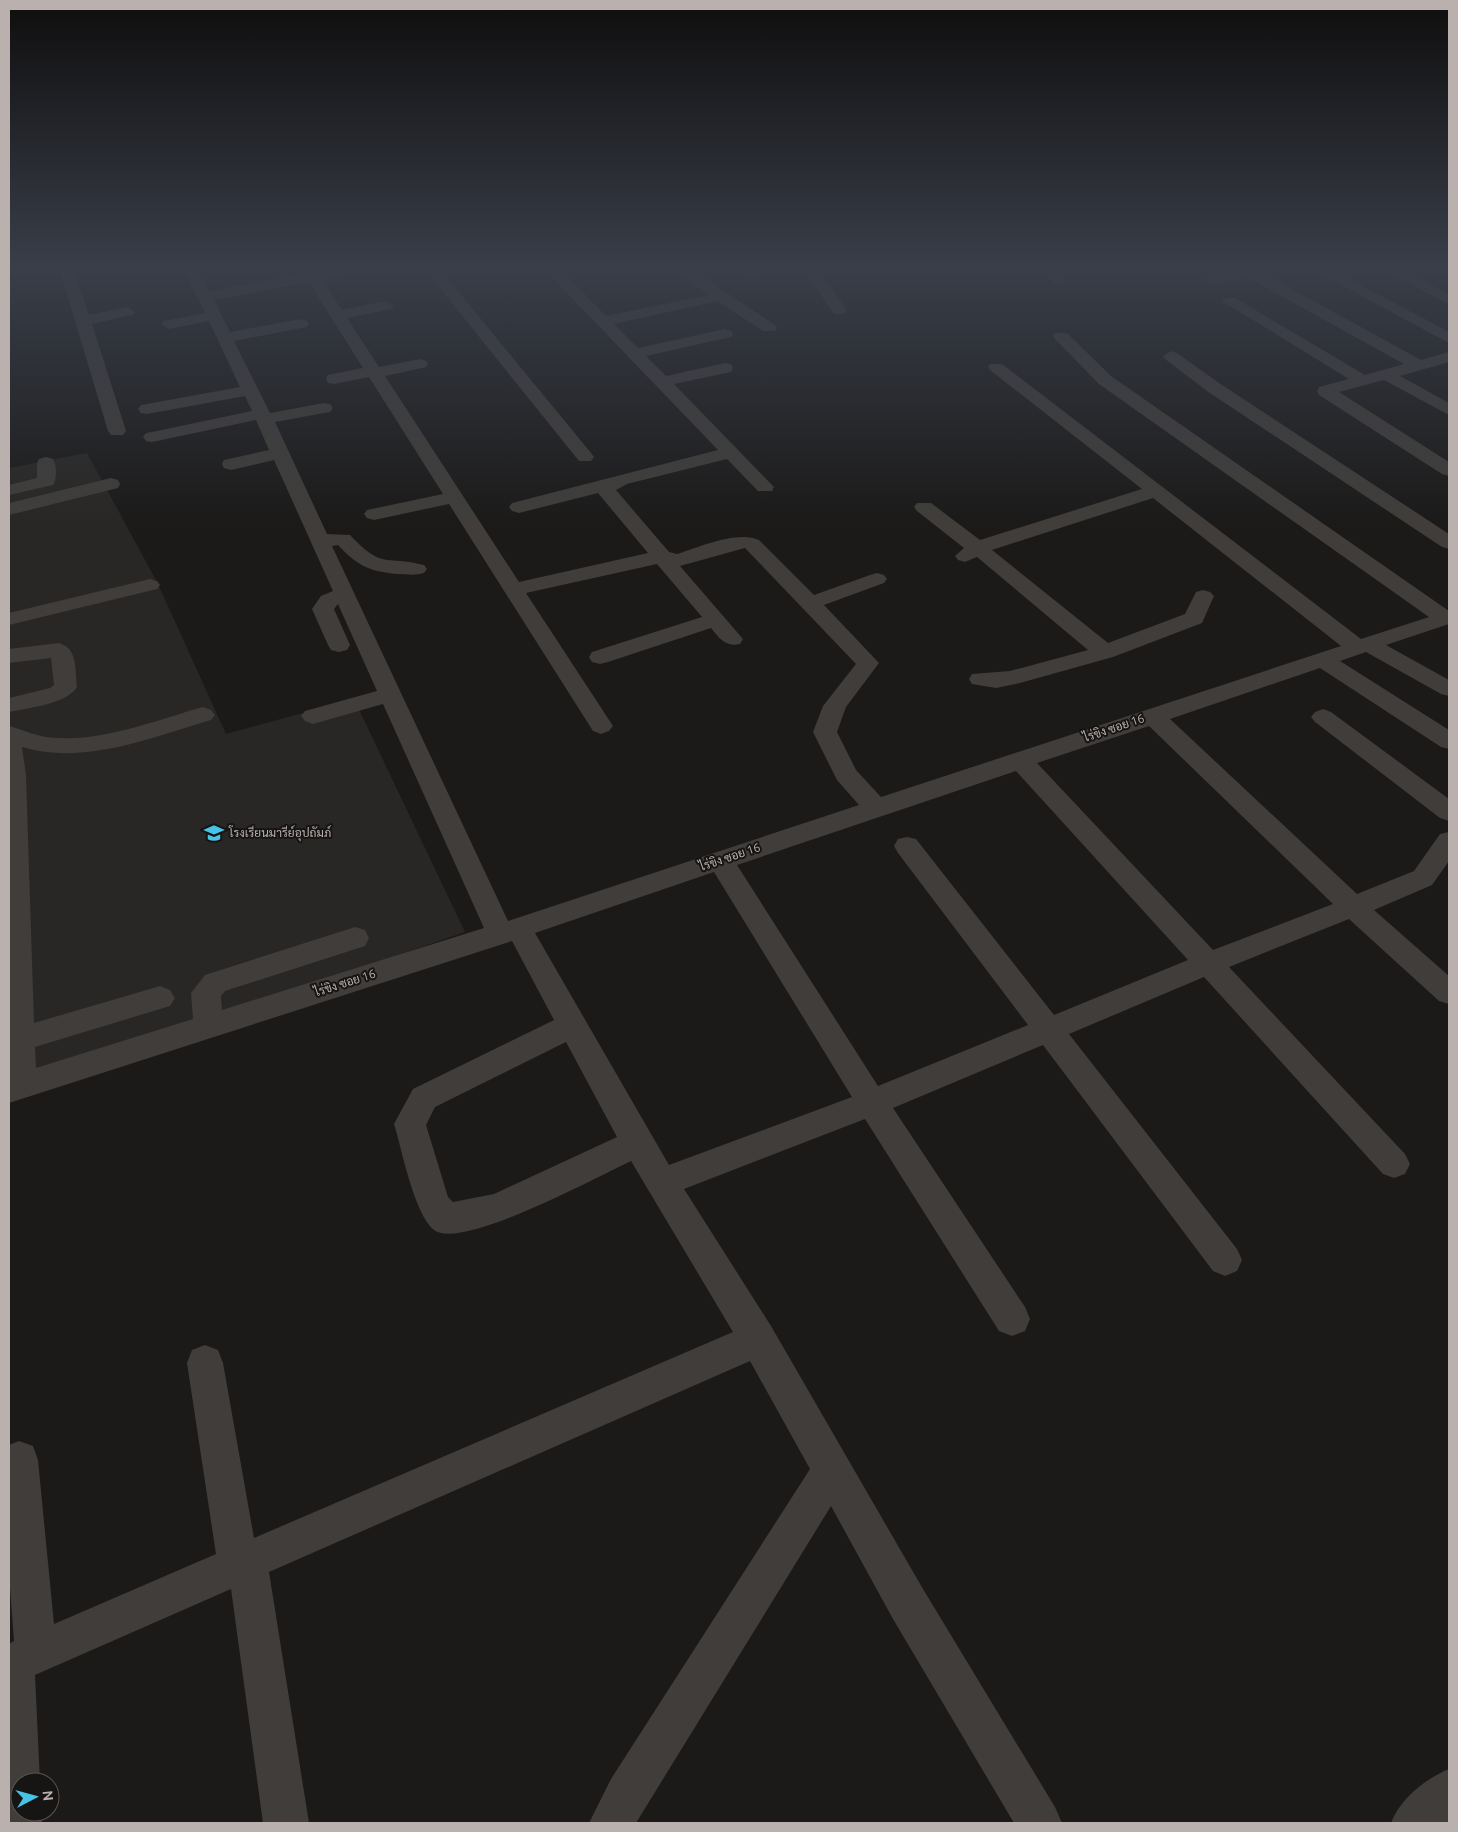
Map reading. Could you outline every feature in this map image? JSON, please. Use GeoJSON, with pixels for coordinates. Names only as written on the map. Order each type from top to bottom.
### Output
{"type":"FeatureCollection","features":[{"type":"Feature","properties":{"kind":"street"},"geometry":{"type":"LineString","coordinates":[[93,352],[117,430]]}},
{"type":"Feature","properties":{"kind":"street"},"geometry":{"type":"LineString","coordinates":[[232,352],[391,695],[509,931],[573,1025],[660,1183],[758,1339],[831,1471],[1039,1823]]}},
{"type":"Feature","properties":{"kind":"street"},"geometry":{"type":"LineString","coordinates":[[362,352],[601,726]]}},
{"type":"Feature","properties":{"kind":"street"},"geometry":{"type":"LineString","coordinates":[[499,352],[585,457]]}},
{"type":"Feature","properties":{"kind":"street"},"geometry":{"type":"LineString","coordinates":[[634,354],[641,352]]}},
{"type":"Feature","properties":{"kind":"street"},"geometry":{"type":"LineString","coordinates":[[1077,352],[1104,380],[1447,618]]}},
{"type":"Feature","properties":{"kind":"street"},"geometry":{"type":"LineString","coordinates":[[1316,352],[1362,380]]}},
{"type":"Feature","properties":{"kind":"street"},"geometry":{"type":"LineString","coordinates":[[1395,352],[1418,365]]}},
{"type":"Feature","properties":{"kind":"street"},"geometry":{"type":"LineString","coordinates":[[634,354],[765,487]]}},
{"type":"Feature","properties":{"kind":"street"},"geometry":{"type":"LineString","coordinates":[[1171,356],[1213,387],[1449,543]]}},
{"type":"Feature","properties":{"kind":"street"},"geometry":{"type":"LineString","coordinates":[[1447,360],[1418,365],[1325,391],[1449,470]]}},
{"type":"Feature","properties":{"kind":"street"},"geometry":{"type":"LineString","coordinates":[[334,379],[420,364]]}},
{"type":"Feature","properties":{"kind":"street"},"geometry":{"type":"LineString","coordinates":[[996,367],[1155,491],[1362,646],[1449,689]]}},
{"type":"Feature","properties":{"kind":"street"},"geometry":{"type":"LineString","coordinates":[[662,382],[725,368]]}},
{"type":"Feature","properties":{"kind":"street"},"geometry":{"type":"LineString","coordinates":[[1385,374],[1449,410]]}},
{"type":"Feature","properties":{"kind":"street"},"geometry":{"type":"LineString","coordinates":[[147,409],[250,390]]}},
{"type":"Feature","properties":{"kind":"street"},"geometry":{"type":"LineString","coordinates":[[152,437],[177,440],[263,416],[324,408]]}},
{"type":"Feature","properties":{"kind":"street"},"geometry":{"type":"LineString","coordinates":[[520,507],[731,452]]}},
{"type":"Feature","properties":{"kind":"street"},"geometry":{"type":"LineString","coordinates":[[231,464],[280,453]]}},
{"type":"Feature","properties":{"kind":"street"},"geometry":{"type":"LineString","coordinates":[[9,490],[46,481],[46,464]]}},
{"type":"Feature","properties":{"kind":"street"},"geometry":{"type":"LineString","coordinates":[[9,509],[111,484]]}},
{"type":"Feature","properties":{"kind":"street"},"geometry":{"type":"LineString","coordinates":[[609,485],[606,492],[732,639]]}},
{"type":"Feature","properties":{"kind":"street"},"geometry":{"type":"LineString","coordinates":[[972,552],[1155,491]]}},
{"type":"Feature","properties":{"kind":"street"},"geometry":{"type":"LineString","coordinates":[[374,514],[455,497]]}},
{"type":"Feature","properties":{"kind":"street"},"geometry":{"type":"LineString","coordinates":[[924,507],[972,552],[1104,652]]}},
{"type":"Feature","properties":{"kind":"street"},"geometry":{"type":"LineString","coordinates":[[320,541],[343,539],[360,556],[377,566],[417,569]]}},
{"type":"Feature","properties":{"kind":"street"},"geometry":{"type":"LineString","coordinates":[[514,589],[660,557],[678,560],[746,541],[752,544],[868,663],[835,706],[826,732],[846,774],[876,808]]}},
{"type":"Feature","properties":{"kind":"street"},"geometry":{"type":"LineString","coordinates":[[811,603],[877,579]]}},
{"type":"Feature","properties":{"kind":"street"},"geometry":{"type":"LineString","coordinates":[[9,620],[150,586]]}},
{"type":"Feature","properties":{"kind":"street"},"geometry":{"type":"LineString","coordinates":[[339,645],[323,610],[328,600],[344,594]]}},
{"type":"Feature","properties":{"kind":"street"},"geometry":{"type":"LineString","coordinates":[[980,679],[996,681],[1012,678],[1104,652],[1164,632],[1194,618],[1203,596]]}},
{"type":"Feature","properties":{"kind":"street","name":"ไร่ขิง ซอย 16"},"geometry":{"type":"LineString","coordinates":[[15,1088],[509,931],[1447,618]]}},
{"type":"Feature","properties":{"kind":"street"},"geometry":{"type":"LineString","coordinates":[[600,657],[715,620]]}},
{"type":"Feature","properties":{"kind":"street"},"geometry":{"type":"LineString","coordinates":[[9,656],[59,650],[62,653],[66,687],[58,693],[9,705]]}},
{"type":"Feature","properties":{"kind":"street"},"geometry":{"type":"LineString","coordinates":[[1322,659],[1449,741]]}},
{"type":"Feature","properties":{"kind":"street"},"geometry":{"type":"LineString","coordinates":[[314,716],[391,695]]}},
{"type":"Feature","properties":{"kind":"street"},"geometry":{"type":"LineString","coordinates":[[15,1088],[14,775],[9,736],[62,746],[108,739],[203,715]]}},
{"type":"Feature","properties":{"kind":"street"},"geometry":{"type":"LineString","coordinates":[[1152,715],[1352,906],[1449,993]]}},
{"type":"Feature","properties":{"kind":"street"},"geometry":{"type":"LineString","coordinates":[[1323,717],[1449,812]]}},
{"type":"Feature","properties":{"kind":"street"},"geometry":{"type":"LineString","coordinates":[[1020,760],[1394,1164]]}},
{"type":"Feature","properties":{"kind":"street"},"geometry":{"type":"LineString","coordinates":[[660,1183],[872,1103],[1209,963],[1423,878],[1449,841]]}},
{"type":"Feature","properties":{"kind":"street"},"geometry":{"type":"LineString","coordinates":[[907,846],[1225,1260]]}},
{"type":"Feature","properties":{"kind":"street"},"geometry":{"type":"LineString","coordinates":[[721,861],[872,1103],[1012,1318]]}},
{"type":"Feature","properties":{"kind":"street"},"geometry":{"type":"LineString","coordinates":[[208,1026],[206,994],[215,983],[355,938]]}},
{"type":"Feature","properties":{"kind":"street"},"geometry":{"type":"LineString","coordinates":[[16,1045],[160,998]]}},
{"type":"Feature","properties":{"kind":"street"},"geometry":{"type":"LineString","coordinates":[[573,1025],[424,1098],[410,1124],[434,1205],[446,1219],[498,1208],[637,1143]]}},
{"type":"Feature","properties":{"kind":"street"},"geometry":{"type":"LineString","coordinates":[[19,1660],[758,1339]]}},
{"type":"Feature","properties":{"kind":"street"},"geometry":{"type":"LineString","coordinates":[[205,1363],[243,1563],[286,1823]]}},
{"type":"Feature","properties":{"kind":"street"},"geometry":{"type":"LineString","coordinates":[[19,1460],[19,1823]]}},
{"type":"Feature","properties":{"kind":"street"},"geometry":{"type":"LineString","coordinates":[[612,1823],[627,1795],[831,1471]]}},
{"type":"Feature","properties":{"kind":"street"},"geometry":{"type":"LineString","coordinates":[[1414,1823],[1449,1792]]}},
{"type":"Feature","properties":{"kind":"shaded area","name":"โรงเรียนมารีย์อุปถัมภ์"},"geometry":{"type":"Polygon","coordinates":[[[87,453],[158,584],[226,734],[354,699],[465,932],[9,1090],[9,468],[87,453]]]}},
{"type":"Feature","properties":{"kind":"place","name":"โรงเรียนมารีย์อุปถัมภ์"},"geometry":{"type":"Point","coordinates":[214,833]}}]}
